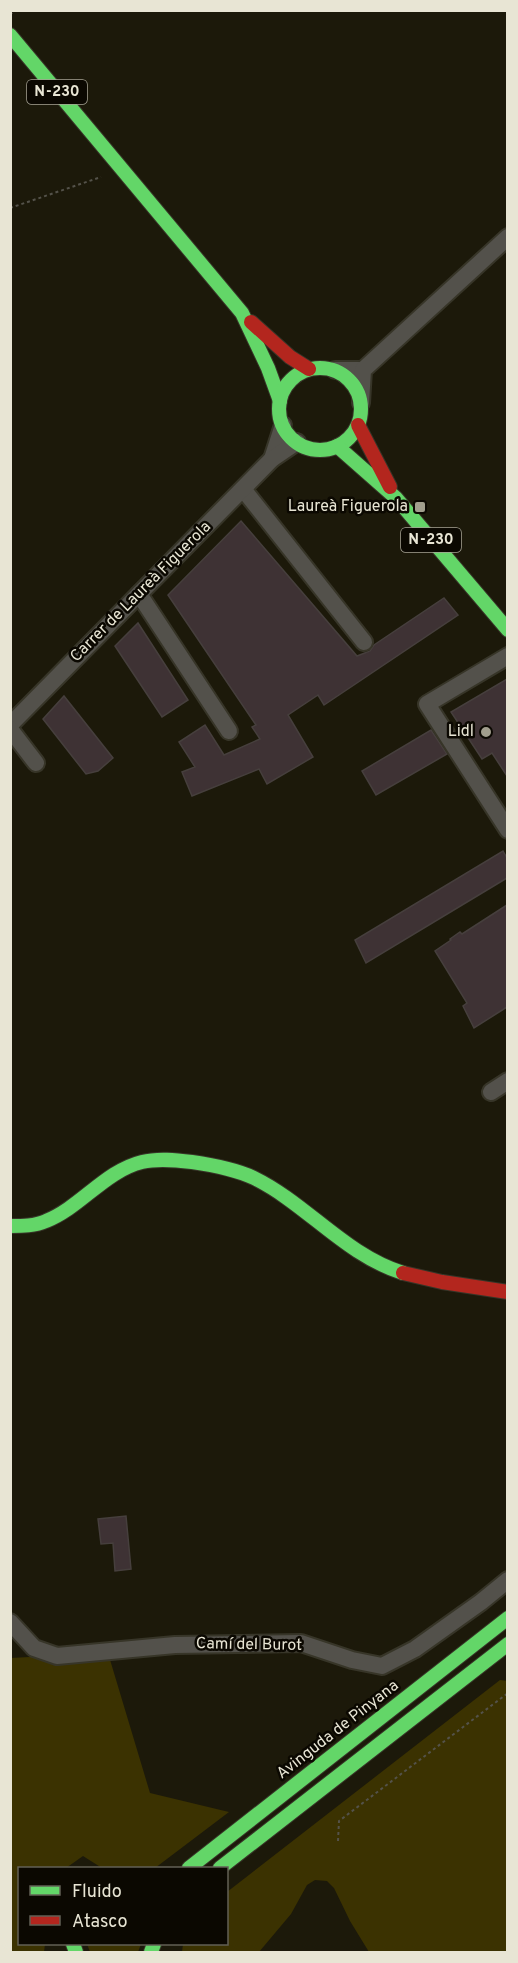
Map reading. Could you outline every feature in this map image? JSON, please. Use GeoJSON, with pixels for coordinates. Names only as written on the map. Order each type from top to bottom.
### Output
{"type":"FeatureCollection","features":[{"type":"Feature","properties":{"kind":"street","name":"N-230"},"geometry":{"type":"LineString","coordinates":[[10,35],[242,313],[290,357],[309,369]]}},
{"type":"Feature","properties":{"kind":"street"},"geometry":{"type":"LineString","coordinates":[[280,401],[290,381],[309,369],[363,370],[507,237]]}},
{"type":"Feature","properties":{"kind":"street","name":"N-230"},"geometry":{"type":"LineString","coordinates":[[242,313],[268,368],[280,401],[279,413],[283,425]]}},
{"type":"Feature","properties":{"kind":"street"},"geometry":{"type":"LineString","coordinates":[[335,370],[352,383],[361,403]]}},
{"type":"Feature","properties":{"kind":"street"},"geometry":{"type":"LineString","coordinates":[[283,425],[288,435],[309,448],[323,449],[337,446],[358,426],[363,370]]}},
{"type":"Feature","properties":{"kind":"street","name":"Carrer de Laureà Figuerola"},"geometry":{"type":"LineString","coordinates":[[272,459],[283,425]]}},
{"type":"Feature","properties":{"kind":"street","name":"N-230"},"geometry":{"type":"LineString","coordinates":[[358,426],[396,498]]}},
{"type":"Feature","properties":{"kind":"street","name":"Carrer de Laureà Figuerola"},"geometry":{"type":"LineString","coordinates":[[10,727],[272,459],[297,442]]}},
{"type":"Feature","properties":{"kind":"street","name":"N-230"},"geometry":{"type":"LineString","coordinates":[[337,446],[396,498],[507,630]]}},
{"type":"Feature","properties":{"kind":"street"},"geometry":{"type":"LineString","coordinates":[[243,489],[364,642]]}},
{"type":"Feature","properties":{"kind":"street"},"geometry":{"type":"LineString","coordinates":[[139,594],[229,731]]}},
{"type":"Feature","properties":{"kind":"street"},"geometry":{"type":"LineString","coordinates":[[507,656],[427,704],[507,830]]}},
{"type":"Feature","properties":{"kind":"street"},"geometry":{"type":"LineString","coordinates":[[10,727],[36,763]]}},
{"type":"Feature","properties":{"kind":"street"},"geometry":{"type":"LineString","coordinates":[[491,1092],[507,1081]]}},
{"type":"Feature","properties":{"kind":"street"},"geometry":{"type":"LineString","coordinates":[[10,1226],[45,1221],[67,1210],[120,1171],[137,1164],[155,1160],[211,1166],[241,1173],[262,1182],[321,1227],[380,1264],[409,1275],[507,1292]]}},
{"type":"Feature","properties":{"kind":"street","name":"Camí del Burot"},"geometry":{"type":"LineString","coordinates":[[10,1622],[34,1648],[57,1656],[176,1645],[301,1643],[352,1660],[382,1666],[415,1649],[481,1602],[507,1580]]}},
{"type":"Feature","properties":{"kind":"street","name":"Avinguda de Pinyana"},"geometry":{"type":"LineString","coordinates":[[192,1867],[507,1618]]}},
{"type":"Feature","properties":{"kind":"street"},"geometry":{"type":"LineString","coordinates":[[223,1867],[507,1644]]}},
{"type":"Feature","properties":{"kind":"path"},"geometry":{"type":"LineString","coordinates":[[10,208],[122,171]]}},
{"type":"Feature","properties":{"kind":"path"},"geometry":{"type":"LineString","coordinates":[[338,1841],[339,1821],[507,1693]]}},
{"type":"Feature","properties":{"kind":"shaded area"},"geometry":{"type":"Polygon","coordinates":[[[108,1653],[150,1793],[229,1812],[156,1867],[100,1867],[83,1856],[67,1867],[18,1867],[18,1945],[45,1945],[44,1952],[11,1952],[10,1658],[108,1653]]]}},
{"type":"Feature","properties":{"kind":"shaded area"},"geometry":{"type":"Polygon","coordinates":[[[500,1680],[508,1681],[507,1952],[369,1952],[334,1888],[327,1881],[315,1880],[307,1885],[291,1914],[259,1952],[182,1952],[183,1945],[228,1945],[228,1891],[500,1680]]]}},
{"type":"Feature","properties":{"kind":"shaded area"},"geometry":{"type":"Polygon","coordinates":[[[87,1945],[141,1945],[138,1952],[90,1952],[87,1945]]]}},
{"type":"Feature","properties":{"kind":"building"},"geometry":{"type":"Polygon","coordinates":[[[241,521],[357,656],[370,651],[374,645],[444,598],[458,615],[324,705],[318,695],[288,715],[313,757],[267,784],[259,769],[192,796],[182,772],[195,767],[179,742],[205,725],[224,755],[260,739],[252,727],[256,725],[168,595],[241,521]]]}},
{"type":"Feature","properties":{"kind":"building"},"geometry":{"type":"Polygon","coordinates":[[[138,623],[188,700],[162,717],[115,646],[138,623]]]}},
{"type":"Feature","properties":{"kind":"building","name":"Lidl"},"geometry":{"type":"Polygon","coordinates":[[[507,679],[507,776],[492,753],[482,759],[451,712],[507,679]]]}},
{"type":"Feature","properties":{"kind":"building"},"geometry":{"type":"Polygon","coordinates":[[[64,696],[113,758],[98,771],[86,774],[43,719],[64,696]]]}},
{"type":"Feature","properties":{"kind":"building"},"geometry":{"type":"Polygon","coordinates":[[[431,730],[447,754],[376,795],[362,771],[431,730]]]}},
{"type":"Feature","properties":{"kind":"building"},"geometry":{"type":"Polygon","coordinates":[[[503,851],[507,858],[507,878],[366,963],[355,940],[503,851]]]}},
{"type":"Feature","properties":{"kind":"building"},"geometry":{"type":"Polygon","coordinates":[[[507,905],[507,1007],[474,1028],[463,1006],[467,1003],[435,951],[460,932],[462,934],[507,905]]]}},
{"type":"Feature","properties":{"kind":"building"},"geometry":{"type":"Polygon","coordinates":[[[126,1516],[131,1569],[115,1571],[113,1543],[101,1544],[98,1519],[126,1516]]]}},
{"type":"Feature","properties":{"kind":"traffic: fast"},"geometry":{"type":"LineString","coordinates":[[10,35],[242,313],[268,368],[280,401]]}},
{"type":"Feature","properties":{"kind":"traffic: fast"},"geometry":{"type":"LineString","coordinates":[[320,368],[336,371],[349,380],[358,393],[361,409],[358,425],[349,438],[336,447],[320,450],[304,447],[291,438],[282,425],[279,409],[282,393],[291,380],[304,371],[320,368]]}},
{"type":"Feature","properties":{"kind":"traffic: fast"},"geometry":{"type":"LineString","coordinates":[[337,446],[396,498],[508,630]]}},
{"type":"Feature","properties":{"kind":"traffic: fast"},"geometry":{"type":"LineString","coordinates":[[10,1226],[37,1224],[59,1215],[116,1173],[142,1162],[186,1161],[208,1164],[254,1178],[291,1201],[344,1242],[382,1265],[403,1273]]}},
{"type":"Feature","properties":{"kind":"traffic: fast"},"geometry":{"type":"LineString","coordinates":[[190,1867],[508,1618]]}},
{"type":"Feature","properties":{"kind":"traffic: fast"},"geometry":{"type":"LineString","coordinates":[[221,1867],[508,1644]]}},
{"type":"Feature","properties":{"kind":"traffic: fast"},"geometry":{"type":"LineString","coordinates":[[73,1945],[76,1952]]}},
{"type":"Feature","properties":{"kind":"traffic: fast"},"geometry":{"type":"LineString","coordinates":[[151,1952],[154,1945]]}},
{"type":"Feature","properties":{"kind":"traffic: jam"},"geometry":{"type":"LineString","coordinates":[[251,322],[290,357],[309,369]]}},
{"type":"Feature","properties":{"kind":"traffic: jam"},"geometry":{"type":"LineString","coordinates":[[358,425],[390,487]]}},
{"type":"Feature","properties":{"kind":"traffic: jam"},"geometry":{"type":"LineString","coordinates":[[403,1273],[442,1282],[508,1292]]}},
{"type":"Feature","properties":{"kind":"place","name":"Laureà Figuerola"},"geometry":{"type":"Point","coordinates":[420,507]}},
{"type":"Feature","properties":{"kind":"place","name":"Lidl"},"geometry":{"type":"Point","coordinates":[486,732]}}]}
